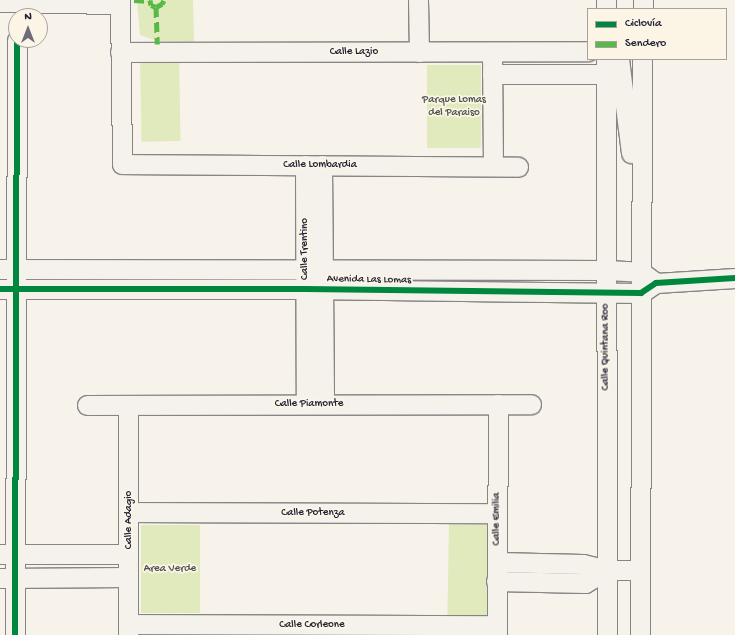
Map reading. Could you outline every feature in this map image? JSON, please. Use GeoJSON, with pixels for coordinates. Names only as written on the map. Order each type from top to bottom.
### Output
{"type":"FeatureCollection","features":[{"type":"Feature","properties":{"kind":"street"},"geometry":{"type":"LineString","coordinates":[[418,0],[419,52]]}},
{"type":"Feature","properties":{"kind":"street"},"geometry":{"type":"LineString","coordinates":[[13,5],[120,2],[120,52]]}},
{"type":"Feature","properties":{"kind":"street"},"geometry":{"type":"LineString","coordinates":[[15,635],[8,578],[8,268],[18,48]]}},
{"type":"Feature","properties":{"kind":"street","name":"Calle Lazio"},"geometry":{"type":"LineString","coordinates":[[120,52],[587,51]]}},
{"type":"Feature","properties":{"kind":"street","name":"Calle Lombardia"},"geometry":{"type":"LineString","coordinates":[[120,52],[122,164],[518,167]]}},
{"type":"Feature","properties":{"kind":"street"},"geometry":{"type":"LineString","coordinates":[[492,52],[493,166]]}},
{"type":"Feature","properties":{"kind":"street"},"geometry":{"type":"LineString","coordinates":[[619,60],[632,164],[641,179]]}},
{"type":"Feature","properties":{"kind":"street"},"geometry":{"type":"LineString","coordinates":[[640,635],[639,570],[642,60]]}},
{"type":"Feature","properties":{"kind":"street"},"geometry":{"type":"LineString","coordinates":[[492,74],[606,66]]}},
{"type":"Feature","properties":{"kind":"street","name":"Calle Quintana Roo"},"geometry":{"type":"LineString","coordinates":[[606,66],[607,635]]}},
{"type":"Feature","properties":{"kind":"street","name":"Calle Trentino"},"geometry":{"type":"LineString","coordinates":[[306,404],[314,289],[314,165]]}},
{"type":"Feature","properties":{"kind":"street","name":"Avenida Las Lomas"},"geometry":{"type":"LineString","coordinates":[[8,268],[606,270],[641,272]]}},
{"type":"Feature","properties":{"kind":"street"},"geometry":{"type":"LineString","coordinates":[[641,272],[656,283]]}},
{"type":"Feature","properties":{"kind":"street"},"geometry":{"type":"LineString","coordinates":[[641,293],[656,283],[735,278]]}},
{"type":"Feature","properties":{"kind":"street","name":"Avenida Las Lomas"},"geometry":{"type":"LineString","coordinates":[[8,289],[314,289],[641,293]]}},
{"type":"Feature","properties":{"kind":"street","name":"Calle Trentino"},"geometry":{"type":"LineString","coordinates":[[314,289],[324,404]]}},
{"type":"Feature","properties":{"kind":"street","name":"Calle Adagio"},"geometry":{"type":"LineString","coordinates":[[128,404],[128,630]]}},
{"type":"Feature","properties":{"kind":"street","name":"Calle Emilia"},"geometry":{"type":"LineString","coordinates":[[497,630],[496,513],[498,404]]}},
{"type":"Feature","properties":{"kind":"street","name":"Calle Piamonte"},"geometry":{"type":"LineString","coordinates":[[87,405],[531,404]]}},
{"type":"Feature","properties":{"kind":"street","name":"Calle Potenza"},"geometry":{"type":"LineString","coordinates":[[129,512],[496,513]]}},
{"type":"Feature","properties":{"kind":"street"},"geometry":{"type":"LineString","coordinates":[[8,554],[128,554]]}},
{"type":"Feature","properties":{"kind":"street"},"geometry":{"type":"LineString","coordinates":[[497,562],[583,564],[607,570],[639,570]]}},
{"type":"Feature","properties":{"kind":"street"},"geometry":{"type":"LineString","coordinates":[[496,581],[585,583],[607,570]]}},
{"type":"Feature","properties":{"kind":"street"},"geometry":{"type":"LineString","coordinates":[[8,578],[128,577]]}},
{"type":"Feature","properties":{"kind":"street","name":"Calle Corleone"},"geometry":{"type":"LineString","coordinates":[[128,630],[497,630]]}},
{"type":"Feature","properties":{"kind":"green space"},"geometry":{"type":"Polygon","coordinates":[[[137,0],[193,0],[194,42],[160,42],[140,35],[137,0]]]}},
{"type":"Feature","properties":{"kind":"green space"},"geometry":{"type":"Polygon","coordinates":[[[179,55],[181,141],[142,142],[140,56],[179,55]]]}},
{"type":"Feature","properties":{"kind":"green space","name":"Parque Lomas del Paraiso"},"geometry":{"type":"Polygon","coordinates":[[[427,65],[481,65],[481,148],[427,148],[427,65]]]}},
{"type":"Feature","properties":{"kind":"green space"},"geometry":{"type":"Polygon","coordinates":[[[449,524],[489,525],[487,617],[447,616],[449,524]]]}},
{"type":"Feature","properties":{"kind":"green space","name":"Area Verde"},"geometry":{"type":"Polygon","coordinates":[[[141,525],[200,525],[200,613],[141,613],[141,525]]]}},
{"type":"Feature","properties":{"kind":"marked path"},"geometry":{"type":"LineString","coordinates":[[134,0],[150,1]]}},
{"type":"Feature","properties":{"kind":"marked path"},"geometry":{"type":"LineString","coordinates":[[150,0],[151,5],[156,7],[162,4],[164,0]]}},
{"type":"Feature","properties":{"kind":"marked path"},"geometry":{"type":"LineString","coordinates":[[156,7],[157,44]]}},
{"type":"Feature","properties":{"kind":"cycle path"},"geometry":{"type":"LineString","coordinates":[[15,635],[17,48]]}},
{"type":"Feature","properties":{"kind":"cycle path"},"geometry":{"type":"LineString","coordinates":[[0,289],[305,289],[641,293],[656,283],[735,278]]}}]}
